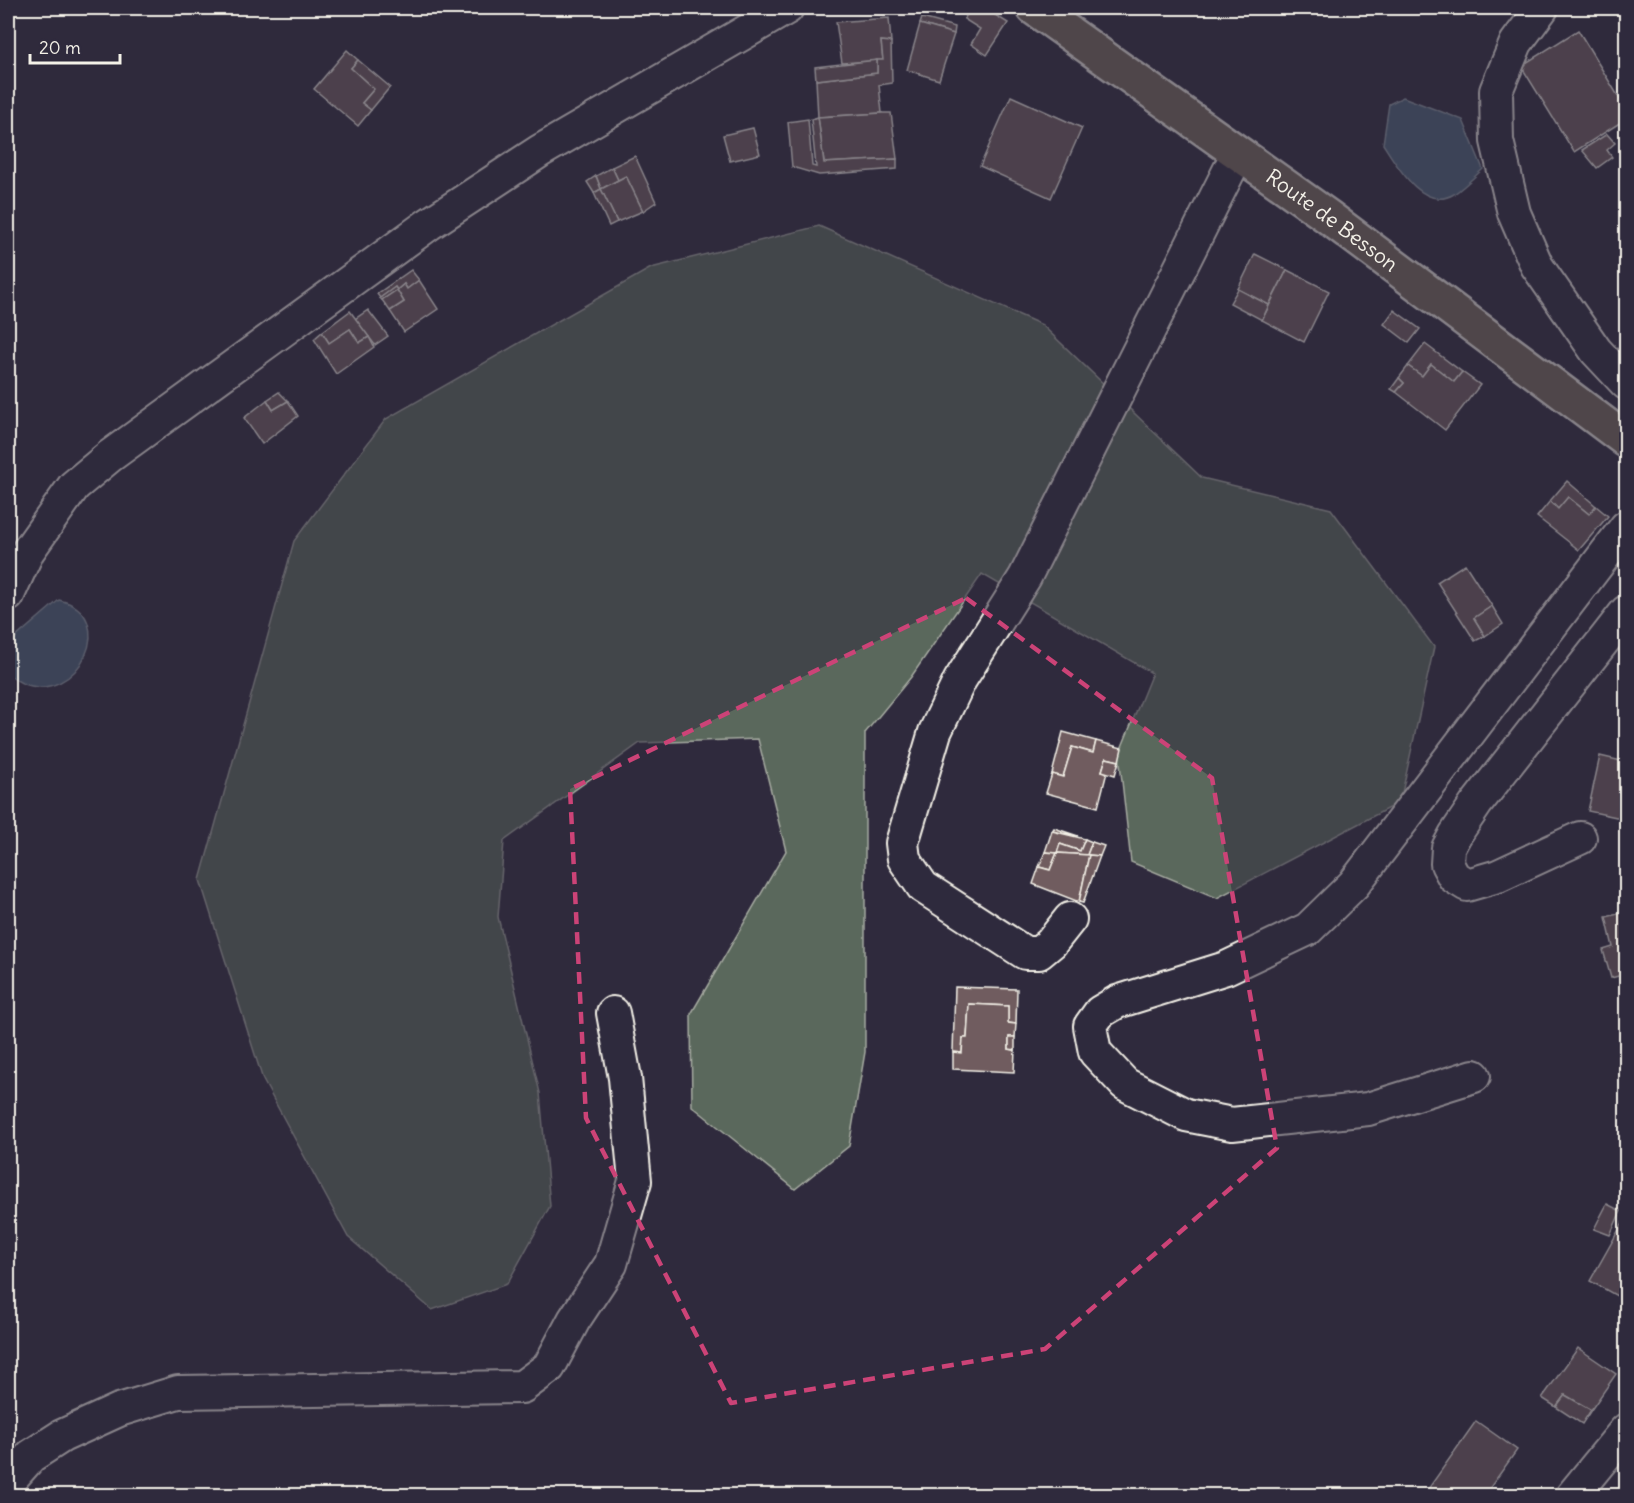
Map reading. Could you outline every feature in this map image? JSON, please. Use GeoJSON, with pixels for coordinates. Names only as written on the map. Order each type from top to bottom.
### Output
{"type":"FeatureCollection","features":[{"type":"Feature","properties":{"kind":"main road","name":"Route de Besson"},"geometry":{"type":"LineString","coordinates":[[1034,8],[1238,153],[1626,440]]}},
{"type":"Feature","properties":{"kind":"street"},"geometry":{"type":"LineString","coordinates":[[8,595],[28,551],[74,486],[110,456],[429,224],[540,151],[787,8]]}},
{"type":"Feature","properties":{"kind":"street"},"geometry":{"type":"LineString","coordinates":[[1542,8],[1516,42],[1496,91],[1497,141],[1514,213],[1538,266],[1596,351],[1626,383]]}},
{"type":"Feature","properties":{"kind":"street"},"geometry":{"type":"LineString","coordinates":[[1070,919],[1051,943],[1039,953],[1025,953],[923,887],[904,859],[902,843],[940,722],[960,680],[1024,578],[1238,153]]}},
{"type":"Feature","properties":{"kind":"street"},"geometry":{"type":"LineString","coordinates":[[1474,1076],[1368,1109],[1232,1124],[1186,1115],[1125,1084],[1095,1052],[1090,1026],[1100,1012],[1117,1002],[1226,968],[1308,929],[1354,884],[1626,528]]}},
{"type":"Feature","properties":{"kind":"street"},"geometry":{"type":"LineString","coordinates":[[1580,838],[1498,876],[1467,885],[1454,877],[1447,864],[1448,848],[1476,804],[1626,612]]}},
{"type":"Feature","properties":{"kind":"street"},"geometry":{"type":"LineString","coordinates":[[8,1482],[31,1455],[62,1436],[119,1410],[178,1392],[522,1387],[549,1367],[574,1320],[611,1264],[635,1182],[625,1078],[613,1014]]}},
{"type":"Feature","properties":{"kind":"street"},"geometry":{"type":"LineString","coordinates":[[1572,1496],[1626,1430]]}},
{"type":"Feature","properties":{"kind":"highlighted area"},"geometry":{"type":"Polygon","coordinates":[[[966,598],[1212,778],[1277,1148],[1045,1349],[731,1403],[586,1118],[570,789],[966,598]]]}},
{"type":"Feature","properties":{"kind":"green space"},"geometry":{"type":"Polygon","coordinates":[[[819,226],[1042,325],[1202,478],[1331,509],[1434,647],[1400,802],[1217,898],[1131,862],[1119,754],[1152,673],[982,574],[911,677],[865,733],[865,1052],[849,1146],[795,1189],[692,1106],[691,1014],[786,851],[758,739],[640,743],[504,841],[498,917],[540,1093],[550,1206],[507,1284],[432,1310],[348,1237],[263,1080],[200,880],[294,541],[386,419],[651,268],[819,226]]]}},
{"type":"Feature","properties":{"kind":"water"},"geometry":{"type":"Polygon","coordinates":[[[1403,97],[1463,120],[1483,169],[1454,194],[1443,198],[1432,197],[1421,192],[1403,174],[1383,144],[1389,104],[1403,97]]]}},
{"type":"Feature","properties":{"kind":"water"},"geometry":{"type":"Polygon","coordinates":[[[59,600],[78,609],[88,622],[90,639],[85,656],[75,671],[60,682],[42,687],[22,683],[8,672],[6,662],[8,644],[59,600]]]}},
{"type":"Feature","properties":{"kind":"building"},"geometry":{"type":"Polygon","coordinates":[[[971,8],[984,8],[1008,23],[987,55],[971,44],[980,29],[964,19],[971,8]]]}},
{"type":"Feature","properties":{"kind":"building"},"geometry":{"type":"Polygon","coordinates":[[[889,18],[891,42],[881,41],[883,60],[842,63],[836,22],[889,18]]]}},
{"type":"Feature","properties":{"kind":"building"},"geometry":{"type":"Polygon","coordinates":[[[922,18],[955,27],[954,34],[920,24],[922,18]]]}},
{"type":"Feature","properties":{"kind":"building"},"geometry":{"type":"Polygon","coordinates":[[[920,24],[954,34],[939,80],[907,70],[920,24]]]}},
{"type":"Feature","properties":{"kind":"building"},"geometry":{"type":"Polygon","coordinates":[[[1578,30],[1626,109],[1626,119],[1574,152],[1521,66],[1578,30]]]}},
{"type":"Feature","properties":{"kind":"building"},"geometry":{"type":"Polygon","coordinates":[[[881,41],[891,42],[892,83],[879,85],[882,113],[818,117],[816,80],[877,73],[877,60],[883,60],[881,41]]]}},
{"type":"Feature","properties":{"kind":"building"},"geometry":{"type":"Polygon","coordinates":[[[347,50],[358,60],[351,68],[374,89],[362,103],[371,110],[358,126],[314,89],[347,50]]]}},
{"type":"Feature","properties":{"kind":"building"},"geometry":{"type":"Polygon","coordinates":[[[358,60],[390,87],[371,110],[362,103],[374,89],[351,68],[358,60]]]}},
{"type":"Feature","properties":{"kind":"building"},"geometry":{"type":"Polygon","coordinates":[[[877,60],[877,73],[816,80],[815,67],[877,60]]]}},
{"type":"Feature","properties":{"kind":"building"},"geometry":{"type":"Polygon","coordinates":[[[1011,96],[1082,128],[1051,198],[980,166],[1011,96]]]}},
{"type":"Feature","properties":{"kind":"building"},"geometry":{"type":"Polygon","coordinates":[[[891,113],[897,159],[824,163],[818,117],[891,113]]]}},
{"type":"Feature","properties":{"kind":"building"},"geometry":{"type":"Polygon","coordinates":[[[818,117],[824,163],[897,159],[897,169],[819,175],[792,167],[788,122],[808,119],[812,166],[816,167],[811,119],[818,117]]]}},
{"type":"Feature","properties":{"kind":"building"},"geometry":{"type":"Polygon","coordinates":[[[753,128],[760,154],[730,161],[723,135],[753,128]]]}},
{"type":"Feature","properties":{"kind":"building"},"geometry":{"type":"Polygon","coordinates":[[[1607,134],[1615,143],[1607,150],[1612,157],[1597,168],[1582,150],[1607,134]]]}},
{"type":"Feature","properties":{"kind":"building"},"geometry":{"type":"Polygon","coordinates":[[[635,156],[656,202],[643,211],[626,176],[618,180],[612,167],[635,156]]]}},
{"type":"Feature","properties":{"kind":"building"},"geometry":{"type":"Polygon","coordinates":[[[612,167],[618,180],[601,189],[596,176],[612,167]]]}},
{"type":"Feature","properties":{"kind":"building"},"geometry":{"type":"Polygon","coordinates":[[[596,176],[601,189],[594,193],[587,182],[596,176]]]}},
{"type":"Feature","properties":{"kind":"building"},"geometry":{"type":"Polygon","coordinates":[[[626,176],[643,211],[617,222],[601,189],[626,176]]]}},
{"type":"Feature","properties":{"kind":"building"},"geometry":{"type":"Polygon","coordinates":[[[601,189],[617,222],[609,226],[594,193],[601,189]]]}},
{"type":"Feature","properties":{"kind":"building"},"geometry":{"type":"Polygon","coordinates":[[[1255,254],[1287,270],[1269,305],[1238,289],[1255,254]]]}},
{"type":"Feature","properties":{"kind":"building"},"geometry":{"type":"Polygon","coordinates":[[[411,270],[419,280],[407,289],[404,284],[397,290],[395,287],[380,298],[377,294],[411,270]]]}},
{"type":"Feature","properties":{"kind":"building"},"geometry":{"type":"Polygon","coordinates":[[[1287,270],[1329,291],[1304,342],[1262,320],[1287,270]]]}},
{"type":"Feature","properties":{"kind":"building"},"geometry":{"type":"Polygon","coordinates":[[[419,280],[438,309],[404,332],[390,311],[404,302],[397,290],[404,284],[407,289],[419,280]]]}},
{"type":"Feature","properties":{"kind":"building"},"geometry":{"type":"Polygon","coordinates":[[[395,287],[397,290],[382,300],[380,298],[395,287]]]}},
{"type":"Feature","properties":{"kind":"building"},"geometry":{"type":"Polygon","coordinates":[[[1238,289],[1269,305],[1262,320],[1230,303],[1238,289]]]}},
{"type":"Feature","properties":{"kind":"building"},"geometry":{"type":"Polygon","coordinates":[[[397,290],[404,302],[390,311],[382,300],[397,290]]]}},
{"type":"Feature","properties":{"kind":"building"},"geometry":{"type":"Polygon","coordinates":[[[368,310],[388,336],[375,345],[355,319],[368,310]]]}},
{"type":"Feature","properties":{"kind":"building"},"geometry":{"type":"Polygon","coordinates":[[[1394,310],[1420,329],[1409,343],[1384,324],[1394,310]]]}},
{"type":"Feature","properties":{"kind":"building"},"geometry":{"type":"Polygon","coordinates":[[[350,311],[369,337],[359,343],[350,329],[329,343],[322,332],[350,311]]]}},
{"type":"Feature","properties":{"kind":"building"},"geometry":{"type":"Polygon","coordinates":[[[350,329],[359,343],[369,337],[374,347],[336,374],[314,339],[322,332],[329,343],[350,329]]]}},
{"type":"Feature","properties":{"kind":"building"},"geometry":{"type":"Polygon","coordinates":[[[1425,344],[1462,372],[1454,382],[1431,364],[1422,376],[1408,366],[1425,344]]]}},
{"type":"Feature","properties":{"kind":"building"},"geometry":{"type":"Polygon","coordinates":[[[1431,364],[1454,382],[1462,372],[1480,385],[1445,430],[1396,392],[1404,383],[1399,378],[1408,366],[1422,376],[1431,364]]]}},
{"type":"Feature","properties":{"kind":"building"},"geometry":{"type":"Polygon","coordinates":[[[1399,378],[1404,383],[1396,392],[1391,389],[1399,378]]]}},
{"type":"Feature","properties":{"kind":"building"},"geometry":{"type":"Polygon","coordinates":[[[279,392],[288,401],[273,410],[267,400],[279,392]]]}},
{"type":"Feature","properties":{"kind":"building"},"geometry":{"type":"Polygon","coordinates":[[[267,400],[273,410],[288,401],[298,416],[262,444],[244,418],[267,400]]]}},
{"type":"Feature","properties":{"kind":"building"},"geometry":{"type":"Polygon","coordinates":[[[1567,481],[1596,506],[1589,514],[1568,497],[1558,509],[1550,501],[1567,481]]]}},
{"type":"Feature","properties":{"kind":"building"},"geometry":{"type":"Polygon","coordinates":[[[1568,497],[1589,514],[1596,506],[1608,516],[1579,550],[1537,517],[1550,501],[1558,509],[1568,497]]]}},
{"type":"Feature","properties":{"kind":"building"},"geometry":{"type":"Polygon","coordinates":[[[1465,564],[1492,606],[1474,618],[1485,636],[1475,641],[1437,582],[1465,564]]]}},
{"type":"Feature","properties":{"kind":"building"},"geometry":{"type":"Polygon","coordinates":[[[1492,606],[1503,624],[1485,636],[1474,618],[1492,606]]]}},
{"type":"Feature","properties":{"kind":"building"},"geometry":{"type":"Polygon","coordinates":[[[1063,732],[1096,741],[1093,753],[1072,747],[1063,777],[1052,774],[1063,732]]]}},
{"type":"Feature","properties":{"kind":"building"},"geometry":{"type":"Polygon","coordinates":[[[1096,741],[1122,748],[1119,761],[1106,758],[1102,771],[1107,772],[1098,807],[1046,793],[1052,774],[1063,777],[1072,747],[1093,753],[1096,741]]]}},
{"type":"Feature","properties":{"kind":"building"},"geometry":{"type":"Polygon","coordinates":[[[1600,756],[1626,762],[1626,819],[1588,811],[1600,756]]]}},
{"type":"Feature","properties":{"kind":"building"},"geometry":{"type":"Polygon","coordinates":[[[1106,758],[1119,761],[1115,775],[1102,771],[1106,758]]]}},
{"type":"Feature","properties":{"kind":"building"},"geometry":{"type":"Polygon","coordinates":[[[1054,828],[1078,836],[1052,831],[1054,828]]]}},
{"type":"Feature","properties":{"kind":"building"},"geometry":{"type":"Polygon","coordinates":[[[1052,831],[1085,839],[1080,851],[1060,844],[1057,853],[1045,852],[1052,831]]]}},
{"type":"Feature","properties":{"kind":"building"},"geometry":{"type":"Polygon","coordinates":[[[1085,839],[1092,842],[1087,855],[1057,853],[1060,844],[1080,851],[1085,839]]]}},
{"type":"Feature","properties":{"kind":"building"},"geometry":{"type":"Polygon","coordinates":[[[1092,842],[1104,846],[1100,856],[1087,855],[1092,842]]]}},
{"type":"Feature","properties":{"kind":"building"},"geometry":{"type":"Polygon","coordinates":[[[1045,852],[1057,853],[1050,870],[1039,867],[1045,852]]]}},
{"type":"Feature","properties":{"kind":"building"},"geometry":{"type":"Polygon","coordinates":[[[1057,853],[1089,855],[1079,902],[1033,884],[1039,867],[1050,870],[1057,853]]]}},
{"type":"Feature","properties":{"kind":"building"},"geometry":{"type":"Polygon","coordinates":[[[1089,855],[1100,856],[1083,903],[1079,902],[1089,855]]]}},
{"type":"Feature","properties":{"kind":"building"},"geometry":{"type":"Polygon","coordinates":[[[1626,912],[1626,974],[1611,978],[1603,950],[1613,947],[1606,917],[1626,912]]]}},
{"type":"Feature","properties":{"kind":"building"},"geometry":{"type":"Polygon","coordinates":[[[955,987],[1017,989],[1016,1024],[1008,1023],[1008,1006],[969,1004],[967,1038],[963,1038],[962,1053],[953,1052],[955,987]]]}},
{"type":"Feature","properties":{"kind":"building"},"geometry":{"type":"Polygon","coordinates":[[[969,1004],[1008,1006],[1008,1023],[1016,1024],[1015,1037],[1009,1037],[1009,1049],[1015,1050],[1014,1072],[953,1069],[953,1052],[962,1053],[963,1038],[967,1038],[969,1004]]]}},
{"type":"Feature","properties":{"kind":"building"},"geometry":{"type":"Polygon","coordinates":[[[1009,1037],[1015,1037],[1015,1050],[1009,1049],[1009,1037]]]}},
{"type":"Feature","properties":{"kind":"building"},"geometry":{"type":"Polygon","coordinates":[[[1607,1204],[1621,1211],[1610,1235],[1594,1229],[1607,1204]]]}},
{"type":"Feature","properties":{"kind":"building"},"geometry":{"type":"Polygon","coordinates":[[[1626,1217],[1626,1301],[1590,1281],[1626,1217]]]}},
{"type":"Feature","properties":{"kind":"building"},"geometry":{"type":"Polygon","coordinates":[[[1578,1348],[1616,1374],[1591,1410],[1565,1395],[1556,1407],[1542,1398],[1578,1348]]]}},
{"type":"Feature","properties":{"kind":"building"},"geometry":{"type":"Polygon","coordinates":[[[1565,1395],[1591,1410],[1582,1424],[1556,1407],[1565,1395]]]}},
{"type":"Feature","properties":{"kind":"building"},"geometry":{"type":"Polygon","coordinates":[[[1476,1421],[1517,1450],[1484,1496],[1431,1496],[1426,1492],[1476,1421]]]}}]}
